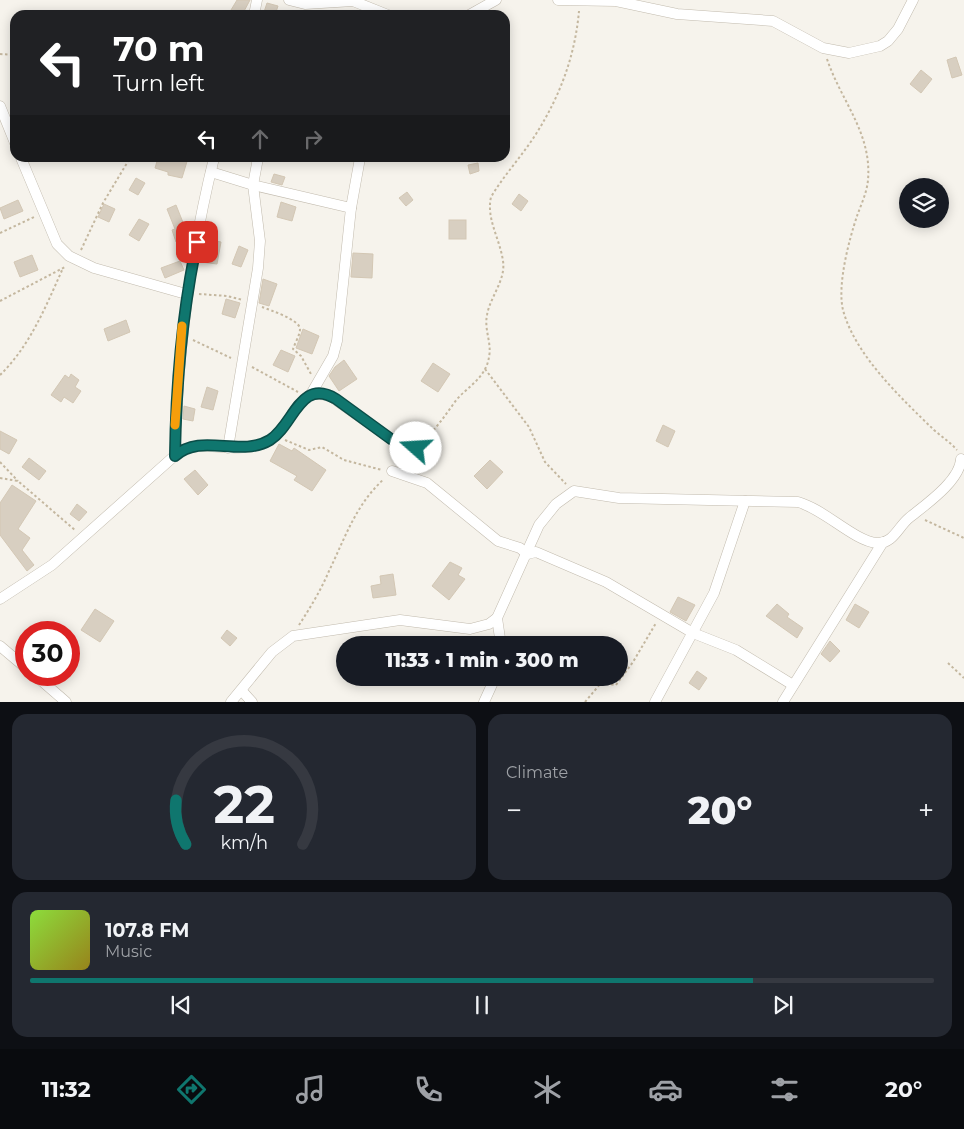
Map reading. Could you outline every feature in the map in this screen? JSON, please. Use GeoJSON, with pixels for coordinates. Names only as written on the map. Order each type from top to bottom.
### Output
{"type":"FeatureCollection","features":[{"type":"Feature","properties":{"kind":"street"},"geometry":{"type":"LineString","coordinates":[[289,0],[305,4],[353,1],[374,10]]}},
{"type":"Feature","properties":{"kind":"street"},"geometry":{"type":"LineString","coordinates":[[478,10],[496,0]]}},
{"type":"Feature","properties":{"kind":"street"},"geometry":{"type":"LineString","coordinates":[[558,0],[616,2],[677,14],[773,22],[823,48],[849,53],[880,46],[888,41],[898,29],[913,0]]}},
{"type":"Feature","properties":{"kind":"street"},"geometry":{"type":"LineString","coordinates":[[303,10],[305,4]]}},
{"type":"Feature","properties":{"kind":"street"},"geometry":{"type":"LineString","coordinates":[[0,106],[10,131]]}},
{"type":"Feature","properties":{"kind":"street"},"geometry":{"type":"LineString","coordinates":[[23,162],[58,244],[76,261],[186,294]]}},
{"type":"Feature","properties":{"kind":"street"},"geometry":{"type":"LineString","coordinates":[[175,456],[181,335],[186,294],[213,162]]}},
{"type":"Feature","properties":{"kind":"street"},"geometry":{"type":"LineString","coordinates":[[228,448],[244,363],[260,241],[254,185],[257,162]]}},
{"type":"Feature","properties":{"kind":"street"},"geometry":{"type":"LineString","coordinates":[[0,599],[52,565],[180,450],[196,446],[228,448],[252,447],[262,444],[276,435],[309,395],[333,356],[337,341],[351,208],[359,162]]}},
{"type":"Feature","properties":{"kind":"street"},"geometry":{"type":"LineString","coordinates":[[210,172],[254,185],[351,208]]}},
{"type":"Feature","properties":{"kind":"street"},"geometry":{"type":"LineString","coordinates":[[309,395],[329,394],[391,439],[416,448]]}},
{"type":"Feature","properties":{"kind":"street"},"geometry":{"type":"LineString","coordinates":[[231,702],[272,652],[293,636],[400,620],[470,629],[488,624],[497,618],[527,554],[533,535],[545,516],[564,497],[574,492],[619,498],[798,502],[819,510],[874,543],[883,542],[891,538],[931,501],[956,473],[961,459]]}},
{"type":"Feature","properties":{"kind":"street"},"geometry":{"type":"LineString","coordinates":[[392,471],[427,483],[498,542],[520,548],[527,554]]}},
{"type":"Feature","properties":{"kind":"street"},"geometry":{"type":"LineString","coordinates":[[655,702],[714,593],[745,501]]}},
{"type":"Feature","properties":{"kind":"street"},"geometry":{"type":"LineString","coordinates":[[783,702],[883,542]]}},
{"type":"Feature","properties":{"kind":"street"},"geometry":{"type":"LineString","coordinates":[[527,554],[536,552],[594,576],[661,612],[693,633],[736,650],[793,685]]}},
{"type":"Feature","properties":{"kind":"street"},"geometry":{"type":"LineString","coordinates":[[497,618],[500,636]]}},
{"type":"Feature","properties":{"kind":"street"},"geometry":{"type":"LineString","coordinates":[[0,646],[15,659]]}},
{"type":"Feature","properties":{"kind":"street"},"geometry":{"type":"LineString","coordinates":[[48,686],[66,702]]}},
{"type":"Feature","properties":{"kind":"street"},"geometry":{"type":"LineString","coordinates":[[484,702],[491,686]]}},
{"type":"Feature","properties":{"kind":"street"},"geometry":{"type":"LineString","coordinates":[[242,690],[252,702]]}},
{"type":"Feature","properties":{"kind":"path"},"geometry":{"type":"LineString","coordinates":[[293,636],[322,586],[357,512],[373,488],[441,423],[458,399],[474,384],[485,369],[490,353],[485,327],[487,314],[502,275],[503,262],[489,207],[491,197],[537,133],[561,85],[573,51],[579,1]]}},
{"type":"Feature","properties":{"kind":"path"},"geometry":{"type":"LineString","coordinates":[[823,48],[832,75],[864,138],[867,161],[868,180],[848,246],[842,288],[843,309],[854,334],[876,370],[955,448],[961,459]]}},
{"type":"Feature","properties":{"kind":"path"},"geometry":{"type":"LineString","coordinates":[[0,301],[76,261],[103,204],[128,162]]}},
{"type":"Feature","properties":{"kind":"path"},"geometry":{"type":"LineString","coordinates":[[0,233],[43,213]]}},
{"type":"Feature","properties":{"kind":"path"},"geometry":{"type":"LineString","coordinates":[[0,375],[23,348],[44,313],[63,267]]}},
{"type":"Feature","properties":{"kind":"path"},"geometry":{"type":"LineString","coordinates":[[186,294],[227,296],[253,303],[293,320],[300,329],[293,349],[301,356],[318,382]]}},
{"type":"Feature","properties":{"kind":"path"},"geometry":{"type":"LineString","coordinates":[[181,335],[309,395]]}},
{"type":"Feature","properties":{"kind":"path"},"geometry":{"type":"LineString","coordinates":[[485,369],[529,427],[545,462],[574,492]]}},
{"type":"Feature","properties":{"kind":"path"},"geometry":{"type":"LineString","coordinates":[[276,435],[304,449],[309,450],[322,447],[356,464],[392,471]]}},
{"type":"Feature","properties":{"kind":"path"},"geometry":{"type":"LineString","coordinates":[[0,462],[18,481],[83,537]]}},
{"type":"Feature","properties":{"kind":"path"},"geometry":{"type":"LineString","coordinates":[[0,478],[18,481]]}},
{"type":"Feature","properties":{"kind":"path"},"geometry":{"type":"LineString","coordinates":[[914,515],[964,538]]}},
{"type":"Feature","properties":{"kind":"path"},"geometry":{"type":"LineString","coordinates":[[585,702],[601,683],[616,686],[650,635],[661,612]]}},
{"type":"Feature","properties":{"kind":"path"},"geometry":{"type":"LineString","coordinates":[[948,663],[964,678]]}},
{"type":"Feature","properties":{"kind":"building"},"geometry":{"type":"Polygon","coordinates":[[[237,0],[250,0],[245,10],[231,10],[237,0]]]}},
{"type":"Feature","properties":{"kind":"building"},"geometry":{"type":"Polygon","coordinates":[[[267,3],[278,6],[277,10],[265,10],[267,3]]]}},
{"type":"Feature","properties":{"kind":"building"},"geometry":{"type":"Polygon","coordinates":[[[956,57],[962,75],[952,78],[947,60],[956,57]]]}},
{"type":"Feature","properties":{"kind":"building"},"geometry":{"type":"Polygon","coordinates":[[[921,70],[932,79],[921,93],[910,84],[921,70]]]}},
{"type":"Feature","properties":{"kind":"building"},"geometry":{"type":"Polygon","coordinates":[[[157,162],[187,162],[182,178],[168,175],[168,172],[155,168],[157,162]]]}},
{"type":"Feature","properties":{"kind":"building"},"geometry":{"type":"Polygon","coordinates":[[[478,163],[479,171],[470,174],[468,165],[478,163]]]}},
{"type":"Feature","properties":{"kind":"building"},"geometry":{"type":"Polygon","coordinates":[[[274,174],[285,177],[282,185],[271,182],[274,174]]]}},
{"type":"Feature","properties":{"kind":"building"},"geometry":{"type":"Polygon","coordinates":[[[136,178],[145,183],[138,195],[129,190],[136,178]]]}},
{"type":"Feature","properties":{"kind":"building"},"geometry":{"type":"Polygon","coordinates":[[[407,192],[413,200],[406,206],[399,198],[407,192]]]}},
{"type":"Feature","properties":{"kind":"building"},"geometry":{"type":"Polygon","coordinates":[[[519,194],[528,201],[521,211],[512,204],[519,194]]]}},
{"type":"Feature","properties":{"kind":"building"},"geometry":{"type":"Polygon","coordinates":[[[18,200],[23,211],[4,219],[0,208],[18,200]]]}},
{"type":"Feature","properties":{"kind":"building"},"geometry":{"type":"Polygon","coordinates":[[[281,202],[296,207],[292,221],[277,217],[281,202]]]}},
{"type":"Feature","properties":{"kind":"building"},"geometry":{"type":"Polygon","coordinates":[[[104,204],[115,209],[109,222],[98,217],[104,204]]]}},
{"type":"Feature","properties":{"kind":"building"},"geometry":{"type":"Polygon","coordinates":[[[176,205],[184,225],[193,222],[190,237],[176,242],[172,230],[175,229],[167,209],[176,205]]]}},
{"type":"Feature","properties":{"kind":"building"},"geometry":{"type":"Polygon","coordinates":[[[139,219],[149,224],[139,241],[129,235],[139,219]]]}},
{"type":"Feature","properties":{"kind":"building"},"geometry":{"type":"Polygon","coordinates":[[[449,220],[466,220],[466,239],[449,239],[449,220]]]}},
{"type":"Feature","properties":{"kind":"building"},"geometry":{"type":"Polygon","coordinates":[[[205,239],[221,242],[217,264],[201,262],[205,239]]]}},
{"type":"Feature","properties":{"kind":"building"},"geometry":{"type":"Polygon","coordinates":[[[239,246],[248,250],[241,267],[232,264],[239,246]]]}},
{"type":"Feature","properties":{"kind":"building"},"geometry":{"type":"Polygon","coordinates":[[[353,253],[373,254],[372,278],[351,277],[353,253]]]}},
{"type":"Feature","properties":{"kind":"building"},"geometry":{"type":"Polygon","coordinates":[[[32,255],[38,270],[20,277],[14,262],[32,255]]]}},
{"type":"Feature","properties":{"kind":"building"},"geometry":{"type":"Polygon","coordinates":[[[180,261],[184,270],[165,278],[161,268],[180,261]]]}},
{"type":"Feature","properties":{"kind":"building"},"geometry":{"type":"Polygon","coordinates":[[[263,279],[277,284],[269,306],[259,303],[263,279]]]}},
{"type":"Feature","properties":{"kind":"building"},"geometry":{"type":"Polygon","coordinates":[[[226,299],[240,303],[235,318],[222,314],[226,299]]]}},
{"type":"Feature","properties":{"kind":"building"},"geometry":{"type":"Polygon","coordinates":[[[126,320],[130,332],[108,341],[104,329],[126,320]]]}},
{"type":"Feature","properties":{"kind":"building"},"geometry":{"type":"Polygon","coordinates":[[[303,329],[319,336],[312,354],[296,348],[303,329]]]}},
{"type":"Feature","properties":{"kind":"building"},"geometry":{"type":"Polygon","coordinates":[[[281,350],[295,356],[288,372],[273,365],[281,350]]]}},
{"type":"Feature","properties":{"kind":"building"},"geometry":{"type":"Polygon","coordinates":[[[344,360],[357,379],[339,391],[329,376],[335,367],[344,360]]]}},
{"type":"Feature","properties":{"kind":"building"},"geometry":{"type":"Polygon","coordinates":[[[433,363],[450,374],[438,392],[421,381],[433,363]]]}},
{"type":"Feature","properties":{"kind":"building"},"geometry":{"type":"Polygon","coordinates":[[[71,374],[79,380],[75,387],[81,391],[73,403],[64,397],[61,402],[51,395],[65,375],[69,378],[71,374]]]}},
{"type":"Feature","properties":{"kind":"building"},"geometry":{"type":"Polygon","coordinates":[[[207,387],[218,391],[213,410],[201,407],[207,387]]]}},
{"type":"Feature","properties":{"kind":"building"},"geometry":{"type":"Polygon","coordinates":[[[184,406],[195,409],[193,421],[183,419],[184,406]]]}},
{"type":"Feature","properties":{"kind":"building"},"geometry":{"type":"Polygon","coordinates":[[[663,425],[675,431],[668,447],[656,441],[663,425]]]}},
{"type":"Feature","properties":{"kind":"building"},"geometry":{"type":"Polygon","coordinates":[[[0,431],[17,440],[9,454],[0,449],[0,431]]]}},
{"type":"Feature","properties":{"kind":"building"},"geometry":{"type":"Polygon","coordinates":[[[279,444],[292,451],[294,448],[326,470],[312,491],[294,480],[297,476],[270,461],[279,444]]]}},
{"type":"Feature","properties":{"kind":"building"},"geometry":{"type":"Polygon","coordinates":[[[29,458],[46,471],[39,480],[22,467],[29,458]]]}},
{"type":"Feature","properties":{"kind":"building"},"geometry":{"type":"Polygon","coordinates":[[[490,460],[503,472],[487,489],[474,476],[490,460]]]}},
{"type":"Feature","properties":{"kind":"building"},"geometry":{"type":"Polygon","coordinates":[[[195,470],[208,485],[198,495],[184,479],[195,470]]]}},
{"type":"Feature","properties":{"kind":"building"},"geometry":{"type":"Polygon","coordinates":[[[12,485],[36,501],[18,529],[30,538],[22,550],[34,565],[27,571],[0,535],[0,503],[12,485]]]}},
{"type":"Feature","properties":{"kind":"building"},"geometry":{"type":"Polygon","coordinates":[[[77,504],[87,512],[79,521],[70,514],[77,504]]]}},
{"type":"Feature","properties":{"kind":"building"},"geometry":{"type":"Polygon","coordinates":[[[450,562],[462,568],[458,575],[465,579],[449,600],[432,586],[450,562]]]}},
{"type":"Feature","properties":{"kind":"building"},"geometry":{"type":"Polygon","coordinates":[[[393,574],[396,595],[373,598],[371,586],[381,584],[380,576],[393,574]]]}},
{"type":"Feature","properties":{"kind":"building"},"geometry":{"type":"Polygon","coordinates":[[[678,597],[695,605],[686,621],[670,612],[678,597]]]}},
{"type":"Feature","properties":{"kind":"building"},"geometry":{"type":"Polygon","coordinates":[[[777,604],[789,614],[787,617],[803,628],[797,638],[766,616],[777,604]]]}},
{"type":"Feature","properties":{"kind":"building"},"geometry":{"type":"Polygon","coordinates":[[[855,604],[869,612],[859,628],[846,620],[855,604]]]}},
{"type":"Feature","properties":{"kind":"building"},"geometry":{"type":"Polygon","coordinates":[[[95,609],[114,621],[100,642],[81,630],[95,609]]]}},
{"type":"Feature","properties":{"kind":"building"},"geometry":{"type":"Polygon","coordinates":[[[227,630],[237,638],[230,646],[221,638],[227,630]]]}},
{"type":"Feature","properties":{"kind":"building"},"geometry":{"type":"Polygon","coordinates":[[[830,641],[840,651],[830,662],[821,654],[830,641]]]}},
{"type":"Feature","properties":{"kind":"building"},"geometry":{"type":"Polygon","coordinates":[[[697,671],[707,678],[699,690],[689,683],[697,671]]]}},
{"type":"Feature","properties":{"kind":"slow traffic"},"geometry":{"type":"LineString","coordinates":[[175,425],[178,360],[182,326]]}},
{"type":"Feature","properties":{"kind":"route"},"geometry":{"type":"LineString","coordinates":[[197,242],[186,294],[178,360],[175,456],[180,450],[196,446],[238,448],[262,444],[270,440],[283,428],[307,396],[317,393],[329,394],[391,439],[416,448]]}}]}
